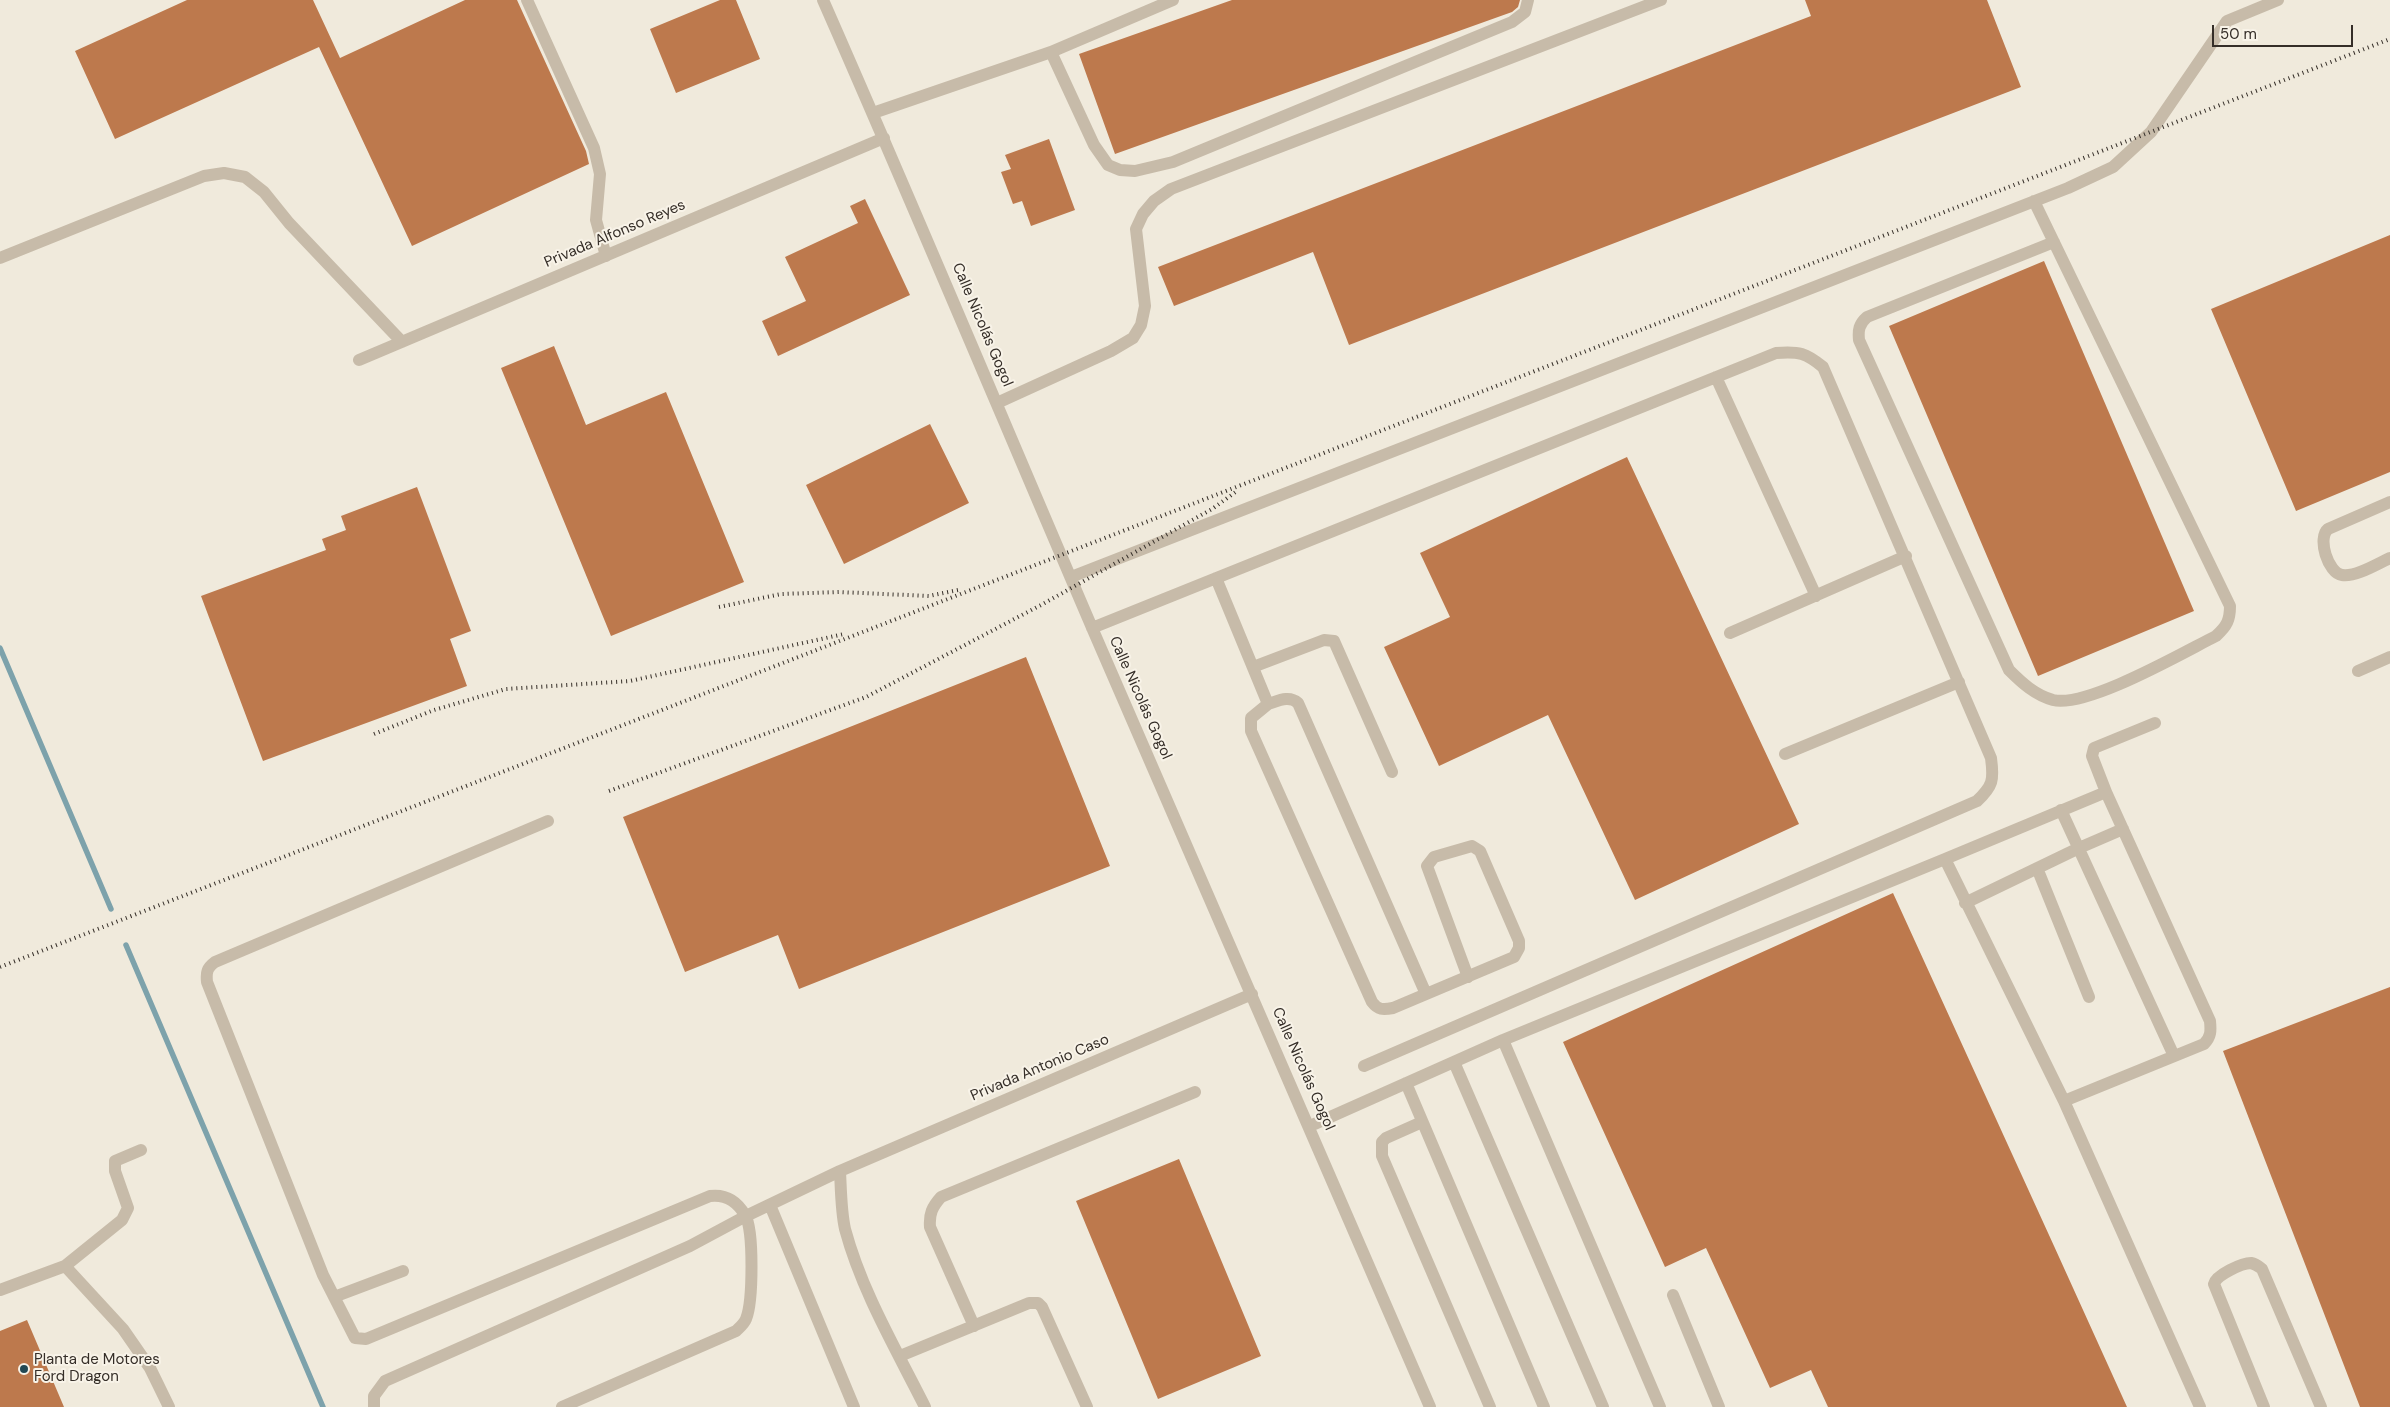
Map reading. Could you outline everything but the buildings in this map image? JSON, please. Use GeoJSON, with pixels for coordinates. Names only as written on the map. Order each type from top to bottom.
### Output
{"type":"FeatureCollection","features":[{"type":"Feature","properties":{"kind":"street"},"geometry":{"type":"LineString","coordinates":[[527,0],[594,148],[600,174],[596,220],[606,256]]}},
{"type":"Feature","properties":{"kind":"street","name":"Calle Nicolás Gogol"},"geometry":{"type":"LineString","coordinates":[[823,0],[884,138],[1092,628],[1310,1126],[1430,1407]]}},
{"type":"Feature","properties":{"kind":"street"},"geometry":{"type":"LineString","coordinates":[[873,113],[1051,52],[1173,0]]}},
{"type":"Feature","properties":{"kind":"street"},"geometry":{"type":"LineString","coordinates":[[1051,52],[1094,145],[1108,165],[1120,170],[1135,170],[1173,162],[1512,22],[1525,12],[1528,0]]}},
{"type":"Feature","properties":{"kind":"street"},"geometry":{"type":"LineString","coordinates":[[1071,577],[1248,506],[2034,201],[2113,167],[2151,132],[2227,21],[2278,0]]}},
{"type":"Feature","properties":{"kind":"street"},"geometry":{"type":"LineString","coordinates":[[997,403],[1111,351],[1133,338],[1141,325],[1145,306],[1136,230],[1143,214],[1154,201],[1171,189],[1654,1]]}},
{"type":"Feature","properties":{"kind":"street","name":"Privada Alfonso Reyes"},"geometry":{"type":"LineString","coordinates":[[359,360],[884,138]]}},
{"type":"Feature","properties":{"kind":"street"},"geometry":{"type":"LineString","coordinates":[[0,258],[204,176],[224,173],[245,177],[264,192],[289,223],[402,342]]}},
{"type":"Feature","properties":{"kind":"street"},"geometry":{"type":"LineString","coordinates":[[2034,201],[2054,242],[2230,606],[2230,617],[2226,627],[2216,636],[2103,692],[2078,700],[2055,701],[2041,696],[2022,683],[2009,670],[1859,340],[1858,332],[1860,323],[1867,317],[2054,242]]}},
{"type":"Feature","properties":{"kind":"street"},"geometry":{"type":"LineString","coordinates":[[1092,628],[1776,353],[1795,352],[1809,356],[1823,368],[1992,758],[1993,774],[1990,789],[1977,801],[1364,1066]]}},
{"type":"Feature","properties":{"kind":"street"},"geometry":{"type":"LineString","coordinates":[[1716,377],[1816,596]]}},
{"type":"Feature","properties":{"kind":"street"},"geometry":{"type":"LineString","coordinates":[[2390,502],[2328,529],[2324,532],[2322,542],[2332,568],[2336,574],[2343,576],[2351,575],[2390,558]]}},
{"type":"Feature","properties":{"kind":"street"},"geometry":{"type":"LineString","coordinates":[[1730,633],[1906,556]]}},
{"type":"Feature","properties":{"kind":"street"},"geometry":{"type":"LineString","coordinates":[[1216,578],[1268,704]]}},
{"type":"Feature","properties":{"kind":"street"},"geometry":{"type":"LineString","coordinates":[[1253,667],[1324,640],[1334,641],[1392,772]]}},
{"type":"Feature","properties":{"kind":"street"},"geometry":{"type":"LineString","coordinates":[[2358,671],[2390,657]]}},
{"type":"Feature","properties":{"kind":"street"},"geometry":{"type":"LineString","coordinates":[[1785,754],[1959,682]]}},
{"type":"Feature","properties":{"kind":"street"},"geometry":{"type":"LineString","coordinates":[[1426,994],[1298,703],[1294,700],[1286,699],[1268,704],[1251,718],[1251,731],[1372,1002],[1377,1008],[1384,1010],[1426,994],[1468,977],[1514,958],[1520,948],[1480,851],[1472,846],[1434,857],[1427,866],[1468,977]]}},
{"type":"Feature","properties":{"kind":"street"},"geometry":{"type":"LineString","coordinates":[[2064,1101],[2204,1044],[2209,1038],[2210,1021],[2106,792],[2092,756],[2094,748],[2155,722]]}},
{"type":"Feature","properties":{"kind":"street"},"geometry":{"type":"LineString","coordinates":[[1310,1126],[1503,1040],[2106,792]]}},
{"type":"Feature","properties":{"kind":"street"},"geometry":{"type":"LineString","coordinates":[[2061,810],[2174,1056]]}},
{"type":"Feature","properties":{"kind":"street"},"geometry":{"type":"LineString","coordinates":[[548,821],[215,962],[208,968],[206,974],[207,982],[334,1297],[355,1338],[366,1339],[710,1196],[721,1195],[731,1198],[746,1216],[752,1266],[748,1309],[743,1324],[736,1331],[562,1407]]}},
{"type":"Feature","properties":{"kind":"street"},"geometry":{"type":"LineString","coordinates":[[1965,903],[2078,848],[2123,829]]}},
{"type":"Feature","properties":{"kind":"street"},"geometry":{"type":"LineString","coordinates":[[1945,859],[2064,1101],[2200,1407]]}},
{"type":"Feature","properties":{"kind":"street"},"geometry":{"type":"LineString","coordinates":[[2036,868],[2089,997]]}},
{"type":"Feature","properties":{"kind":"street","name":"Privada Antonio Caso"},"geometry":{"type":"LineString","coordinates":[[374,1407],[374,1396],[385,1381],[690,1246],[746,1216],[840,1171],[1252,994]]}},
{"type":"Feature","properties":{"kind":"street"},"geometry":{"type":"LineString","coordinates":[[1503,1040],[1660,1407]]}},
{"type":"Feature","properties":{"kind":"street"},"geometry":{"type":"LineString","coordinates":[[1454,1062],[1603,1407]]}},
{"type":"Feature","properties":{"kind":"street"},"geometry":{"type":"LineString","coordinates":[[1406,1083],[1544,1407]]}},
{"type":"Feature","properties":{"kind":"street"},"geometry":{"type":"LineString","coordinates":[[974,1326],[930,1227],[929,1216],[933,1206],[941,1197],[1195,1092]]}},
{"type":"Feature","properties":{"kind":"street"},"geometry":{"type":"LineString","coordinates":[[1422,1122],[1386,1138],[1382,1142],[1382,1156],[1490,1407]]}},
{"type":"Feature","properties":{"kind":"street"},"geometry":{"type":"LineString","coordinates":[[0,1290],[65,1266],[122,1220],[127,1213],[127,1201],[115,1171],[115,1161],[140,1150]]}},
{"type":"Feature","properties":{"kind":"street"},"geometry":{"type":"LineString","coordinates":[[840,1171],[845,1226],[856,1263],[873,1304],[925,1407]]}},
{"type":"Feature","properties":{"kind":"street"},"geometry":{"type":"LineString","coordinates":[[770,1205],[854,1407]]}},
{"type":"Feature","properties":{"kind":"street"},"geometry":{"type":"LineString","coordinates":[[2264,1407],[2214,1284],[2218,1277],[2246,1264],[2257,1264],[2262,1269],[2321,1407]]}},
{"type":"Feature","properties":{"kind":"street"},"geometry":{"type":"LineString","coordinates":[[65,1266],[123,1329],[150,1368],[169,1407]]}},
{"type":"Feature","properties":{"kind":"street"},"geometry":{"type":"LineString","coordinates":[[334,1297],[404,1271]]}},
{"type":"Feature","properties":{"kind":"street"},"geometry":{"type":"LineString","coordinates":[[1673,1295],[1720,1407]]}},
{"type":"Feature","properties":{"kind":"street"},"geometry":{"type":"LineString","coordinates":[[900,1356],[1030,1303],[1038,1303],[1042,1306],[1087,1407]]}},
{"type":"Feature","properties":{"kind":"waterway"},"geometry":{"type":"LineString","coordinates":[[0,648],[111,909]]}},
{"type":"Feature","properties":{"kind":"waterway"},"geometry":{"type":"LineString","coordinates":[[126,945],[323,1407]]}},
{"type":"Feature","properties":{"kind":"railway"},"geometry":{"type":"LineString","coordinates":[[0,967],[2390,39]]}},
{"type":"Feature","properties":{"kind":"railway"},"geometry":{"type":"LineString","coordinates":[[609,791],[866,697],[1041,605],[1212,509],[1237,491]]}},
{"type":"Feature","properties":{"kind":"railway"},"geometry":{"type":"LineString","coordinates":[[719,607],[781,594],[839,592],[929,596],[958,590]]}},
{"type":"Feature","properties":{"kind":"railway"},"geometry":{"type":"LineString","coordinates":[[374,734],[434,710],[506,689],[630,681],[844,634]]}},
{"type":"Feature","properties":{"kind":"place","name":"Planta de Motores Ford Dragon"},"geometry":{"type":"Point","coordinates":[24,1369]}}]}
